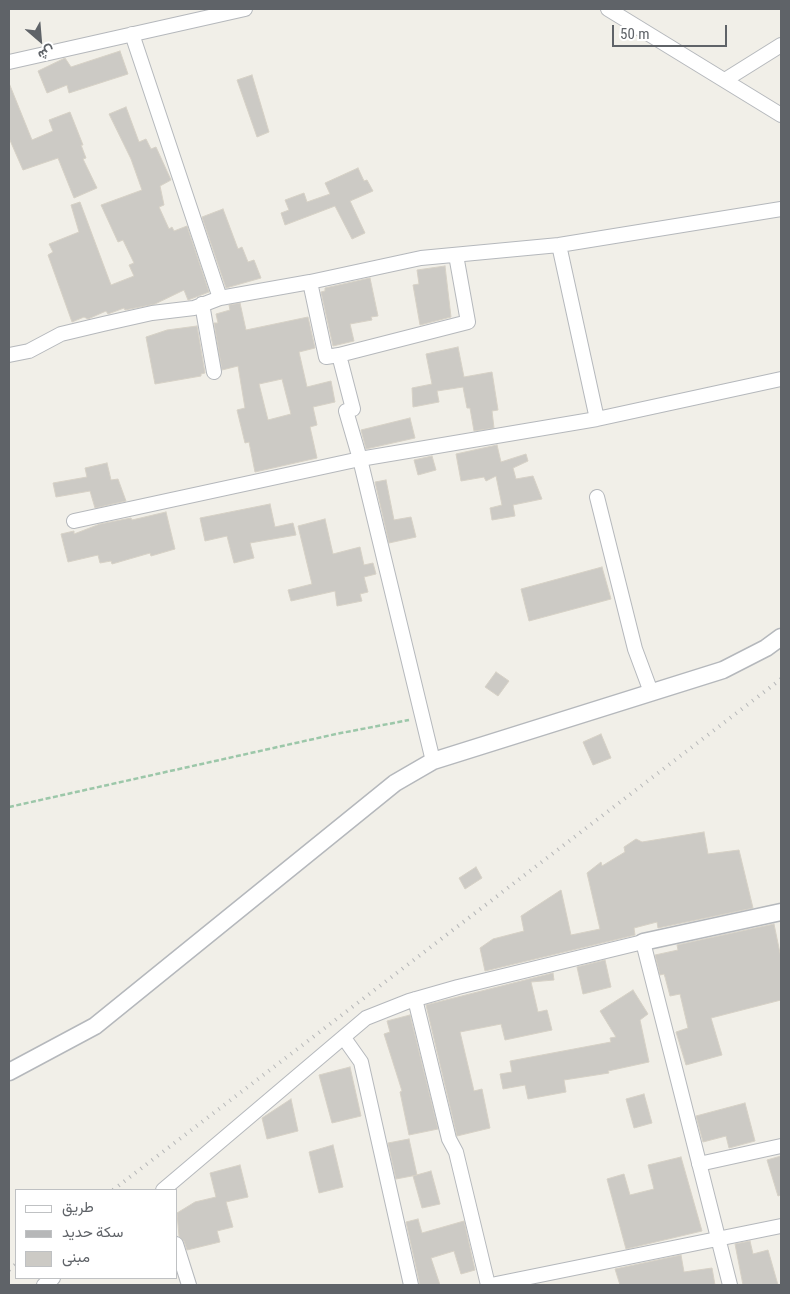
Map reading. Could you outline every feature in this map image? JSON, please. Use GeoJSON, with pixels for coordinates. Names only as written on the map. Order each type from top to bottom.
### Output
{"type":"FeatureCollection","features":[{"type":"Feature","properties":{"kind":"street"},"geometry":{"type":"LineString","coordinates":[[9,62],[245,9]]}},
{"type":"Feature","properties":{"kind":"street"},"geometry":{"type":"LineString","coordinates":[[608,9],[781,114]]}},
{"type":"Feature","properties":{"kind":"street"},"geometry":{"type":"LineString","coordinates":[[132,34],[220,298]]}},
{"type":"Feature","properties":{"kind":"street"},"geometry":{"type":"LineString","coordinates":[[725,80],[781,45]]}},
{"type":"Feature","properties":{"kind":"street"},"geometry":{"type":"LineString","coordinates":[[9,355],[28,351],[61,334],[152,313],[194,308],[220,298],[310,282],[421,258],[559,245],[781,209]]}},
{"type":"Feature","properties":{"kind":"street"},"geometry":{"type":"LineString","coordinates":[[559,245],[597,419]]}},
{"type":"Feature","properties":{"kind":"street"},"geometry":{"type":"LineString","coordinates":[[310,282],[326,357],[468,322],[456,255]]}},
{"type":"Feature","properties":{"kind":"street"},"geometry":{"type":"LineString","coordinates":[[202,304],[214,372]]}},
{"type":"Feature","properties":{"kind":"street"},"geometry":{"type":"LineString","coordinates":[[339,354],[353,409],[346,411],[360,459],[433,761]]}},
{"type":"Feature","properties":{"kind":"street"},"geometry":{"type":"LineString","coordinates":[[74,521],[360,459],[597,419],[781,379]]}},
{"type":"Feature","properties":{"kind":"street"},"geometry":{"type":"LineString","coordinates":[[597,497],[635,649],[651,692]]}},
{"type":"Feature","properties":{"kind":"street"},"geometry":{"type":"LineString","coordinates":[[9,1072],[95,1026],[395,784],[433,761],[723,670],[766,648],[781,637]]}},
{"type":"Feature","properties":{"kind":"street"},"geometry":{"type":"LineString","coordinates":[[164,1189],[366,1018],[415,999],[643,942],[781,912]]}},
{"type":"Feature","properties":{"kind":"street"},"geometry":{"type":"LineString","coordinates":[[643,942],[730,1285]]}},
{"type":"Feature","properties":{"kind":"street"},"geometry":{"type":"LineString","coordinates":[[415,999],[449,1139],[456,1152],[490,1285],[781,1226]]}},
{"type":"Feature","properties":{"kind":"street"},"geometry":{"type":"LineString","coordinates":[[344,1038],[361,1062],[411,1285]]}},
{"type":"Feature","properties":{"kind":"street"},"geometry":{"type":"LineString","coordinates":[[700,1164],[781,1146]]}},
{"type":"Feature","properties":{"kind":"street"},"geometry":{"type":"LineString","coordinates":[[178,1250],[189,1285]]}},
{"type":"Feature","properties":{"kind":"path"},"geometry":{"type":"LineString","coordinates":[[9,807],[406,720],[425,725]]}},
{"type":"Feature","properties":{"kind":"building"},"geometry":{"type":"Polygon","coordinates":[[[120,51],[128,74],[69,93],[67,85],[47,93],[38,71],[65,58],[71,67],[120,51]]]}},
{"type":"Feature","properties":{"kind":"building"},"geometry":{"type":"Polygon","coordinates":[[[252,75],[269,132],[257,137],[237,80],[252,75]]]}},
{"type":"Feature","properties":{"kind":"building"},"geometry":{"type":"Polygon","coordinates":[[[9,83],[32,140],[53,131],[49,120],[70,112],[83,145],[81,145],[86,158],[83,159],[97,188],[74,198],[58,158],[23,170],[9,138],[9,83]]]}},
{"type":"Feature","properties":{"kind":"building"},"geometry":{"type":"Polygon","coordinates":[[[126,107],[139,142],[146,139],[151,149],[156,147],[171,180],[160,186],[164,205],[159,207],[169,229],[172,227],[174,231],[187,226],[209,292],[188,300],[184,290],[155,304],[125,310],[124,308],[108,314],[106,311],[88,319],[84,317],[72,322],[48,255],[53,252],[49,244],[79,232],[71,205],[80,202],[111,285],[134,276],[129,265],[134,263],[123,240],[118,242],[101,205],[142,190],[131,159],[109,114],[126,107]]]}},
{"type":"Feature","properties":{"kind":"building"},"geometry":{"type":"Polygon","coordinates":[[[358,168],[364,181],[367,180],[373,191],[350,201],[365,233],[352,239],[335,206],[285,225],[281,213],[289,210],[285,200],[304,193],[307,202],[330,194],[325,183],[358,168]]]}},
{"type":"Feature","properties":{"kind":"building"},"geometry":{"type":"Polygon","coordinates":[[[223,209],[238,249],[242,247],[248,262],[254,260],[261,278],[226,288],[202,217],[223,209]]]}},
{"type":"Feature","properties":{"kind":"building"},"geometry":{"type":"Polygon","coordinates":[[[445,266],[451,317],[420,325],[413,285],[419,284],[417,270],[445,266]]]}},
{"type":"Feature","properties":{"kind":"building"},"geometry":{"type":"Polygon","coordinates":[[[370,278],[378,316],[371,317],[372,320],[350,324],[354,341],[333,346],[321,292],[325,291],[325,288],[370,278]]]}},
{"type":"Feature","properties":{"kind":"building"},"geometry":{"type":"Polygon","coordinates":[[[240,303],[246,330],[308,317],[315,348],[299,352],[307,387],[331,381],[335,402],[313,407],[317,425],[310,427],[317,458],[255,472],[249,442],[245,443],[237,410],[245,408],[238,366],[222,370],[214,323],[218,323],[216,314],[230,310],[229,305],[240,303]],[[282,379],[259,384],[268,420],[291,414],[282,379]]]}},
{"type":"Feature","properties":{"kind":"building"},"geometry":{"type":"Polygon","coordinates":[[[197,326],[205,373],[201,374],[201,376],[155,384],[146,337],[167,330],[197,326]]]}},
{"type":"Feature","properties":{"kind":"building"},"geometry":{"type":"Polygon","coordinates":[[[458,347],[464,377],[492,372],[498,410],[492,411],[494,428],[474,431],[470,408],[467,408],[463,387],[437,391],[439,402],[413,407],[412,388],[432,384],[426,354],[458,347]]]}},
{"type":"Feature","properties":{"kind":"building"},"geometry":{"type":"Polygon","coordinates":[[[410,418],[415,438],[366,449],[361,430],[410,418]]]}},
{"type":"Feature","properties":{"kind":"building"},"geometry":{"type":"Polygon","coordinates":[[[497,445],[501,462],[526,454],[528,461],[513,468],[516,479],[533,476],[542,499],[513,505],[515,516],[492,520],[490,508],[502,505],[496,476],[486,481],[484,477],[461,481],[456,454],[497,445]]]}},
{"type":"Feature","properties":{"kind":"building"},"geometry":{"type":"Polygon","coordinates":[[[432,456],[436,470],[418,475],[414,460],[432,456]]]}},
{"type":"Feature","properties":{"kind":"building"},"geometry":{"type":"Polygon","coordinates":[[[107,463],[111,480],[118,479],[126,501],[95,508],[90,491],[56,497],[53,483],[87,477],[85,468],[107,463]]]}},
{"type":"Feature","properties":{"kind":"building"},"geometry":{"type":"Polygon","coordinates":[[[386,480],[394,520],[411,517],[416,537],[389,543],[375,482],[386,480]]]}},
{"type":"Feature","properties":{"kind":"building"},"geometry":{"type":"Polygon","coordinates":[[[270,504],[275,527],[293,523],[296,535],[250,543],[254,558],[234,563],[227,536],[205,541],[200,518],[270,504]]]}},
{"type":"Feature","properties":{"kind":"building"},"geometry":{"type":"Polygon","coordinates":[[[166,512],[175,549],[151,556],[150,553],[112,564],[111,561],[100,563],[98,555],[68,562],[61,534],[74,531],[74,534],[100,524],[131,518],[132,520],[166,512]]]}},
{"type":"Feature","properties":{"kind":"building"},"geometry":{"type":"Polygon","coordinates":[[[325,519],[333,554],[360,547],[364,565],[373,563],[376,574],[364,577],[368,592],[360,594],[362,601],[337,606],[335,591],[291,601],[288,590],[312,584],[298,526],[325,519]]]}},
{"type":"Feature","properties":{"kind":"building"},"geometry":{"type":"Polygon","coordinates":[[[602,567],[611,599],[529,621],[521,589],[602,567]]]}},
{"type":"Feature","properties":{"kind":"building"},"geometry":{"type":"Polygon","coordinates":[[[496,672],[509,681],[498,696],[485,687],[496,672]]]}},
{"type":"Feature","properties":{"kind":"building"},"geometry":{"type":"Polygon","coordinates":[[[601,734],[611,758],[593,765],[583,742],[601,734]]]}},
{"type":"Feature","properties":{"kind":"building"},"geometry":{"type":"Polygon","coordinates":[[[704,832],[708,854],[739,850],[753,908],[658,928],[657,922],[634,928],[635,935],[485,971],[480,948],[493,939],[524,931],[521,916],[561,890],[571,935],[600,929],[587,873],[601,862],[602,866],[625,852],[624,847],[636,839],[642,842],[704,832]]]}},
{"type":"Feature","properties":{"kind":"building"},"geometry":{"type":"Polygon","coordinates":[[[476,867],[482,878],[465,889],[459,878],[476,867]]]}},
{"type":"Feature","properties":{"kind":"building"},"geometry":{"type":"Polygon","coordinates":[[[774,924],[781,958],[781,1000],[711,1018],[722,1055],[686,1065],[676,1032],[688,1028],[680,994],[670,996],[664,974],[660,975],[655,955],[678,950],[677,945],[774,924]]]}},
{"type":"Feature","properties":{"kind":"building"},"geometry":{"type":"Polygon","coordinates":[[[605,960],[611,987],[583,994],[577,967],[605,960]]]}},
{"type":"Feature","properties":{"kind":"building"},"geometry":{"type":"Polygon","coordinates":[[[553,973],[554,980],[531,982],[538,1012],[547,1010],[552,1030],[505,1040],[501,1024],[460,1032],[474,1091],[482,1089],[490,1128],[457,1136],[426,1005],[553,973]]]}},
{"type":"Feature","properties":{"kind":"building"},"geometry":{"type":"Polygon","coordinates":[[[633,990],[648,1014],[640,1020],[649,1062],[608,1071],[609,1073],[564,1080],[566,1092],[528,1099],[525,1085],[503,1089],[500,1074],[512,1072],[510,1061],[611,1042],[610,1038],[616,1037],[600,1011],[633,990]]]}},
{"type":"Feature","properties":{"kind":"building"},"geometry":{"type":"Polygon","coordinates":[[[410,1015],[438,1129],[409,1135],[400,1092],[402,1091],[384,1034],[390,1032],[387,1021],[410,1015]]]}},
{"type":"Feature","properties":{"kind":"building"},"geometry":{"type":"Polygon","coordinates":[[[350,1067],[361,1116],[332,1123],[319,1075],[350,1067]]]}},
{"type":"Feature","properties":{"kind":"building"},"geometry":{"type":"Polygon","coordinates":[[[644,1094],[652,1123],[634,1128],[626,1099],[644,1094]]]}},
{"type":"Feature","properties":{"kind":"building"},"geometry":{"type":"Polygon","coordinates":[[[291,1099],[298,1131],[267,1139],[262,1118],[291,1099]]]}},
{"type":"Feature","properties":{"kind":"building"},"geometry":{"type":"Polygon","coordinates":[[[745,1103],[755,1141],[729,1148],[726,1136],[703,1142],[696,1116],[745,1103]]]}},
{"type":"Feature","properties":{"kind":"building"},"geometry":{"type":"Polygon","coordinates":[[[409,1139],[417,1175],[396,1179],[388,1143],[409,1139]]]}},
{"type":"Feature","properties":{"kind":"building"},"geometry":{"type":"Polygon","coordinates":[[[333,1145],[343,1187],[319,1193],[309,1152],[333,1145]]]}},
{"type":"Feature","properties":{"kind":"building"},"geometry":{"type":"Polygon","coordinates":[[[781,1156],[781,1195],[778,1196],[767,1160],[781,1156]]]}},
{"type":"Feature","properties":{"kind":"building"},"geometry":{"type":"Polygon","coordinates":[[[681,1157],[702,1231],[626,1249],[607,1179],[624,1174],[630,1195],[654,1189],[648,1165],[681,1157]]]}},
{"type":"Feature","properties":{"kind":"building"},"geometry":{"type":"Polygon","coordinates":[[[240,1165],[248,1197],[226,1202],[233,1227],[217,1231],[220,1242],[187,1250],[184,1241],[179,1236],[178,1212],[195,1202],[216,1197],[210,1173],[240,1165]]]}},
{"type":"Feature","properties":{"kind":"building"},"geometry":{"type":"Polygon","coordinates":[[[431,1171],[440,1204],[422,1208],[413,1176],[431,1171]]]}},
{"type":"Feature","properties":{"kind":"building"},"geometry":{"type":"Polygon","coordinates":[[[418,1219],[422,1233],[464,1221],[475,1270],[461,1274],[454,1251],[431,1258],[440,1285],[420,1285],[406,1222],[418,1219]]]}},
{"type":"Feature","properties":{"kind":"building"},"geometry":{"type":"Polygon","coordinates":[[[750,1241],[753,1254],[768,1250],[778,1285],[743,1285],[735,1244],[750,1241]]]}},
{"type":"Feature","properties":{"kind":"building"},"geometry":{"type":"Polygon","coordinates":[[[681,1255],[684,1272],[712,1268],[715,1285],[620,1285],[615,1269],[681,1255]]]}},
{"type":"Feature","properties":{"kind":"railway"},"geometry":{"type":"LineString","coordinates":[[114,1189],[781,679]]}},
{"type":"Feature","properties":{"kind":"railway"},"geometry":{"type":"LineString","coordinates":[[9,1270],[15,1265]]}}]}
